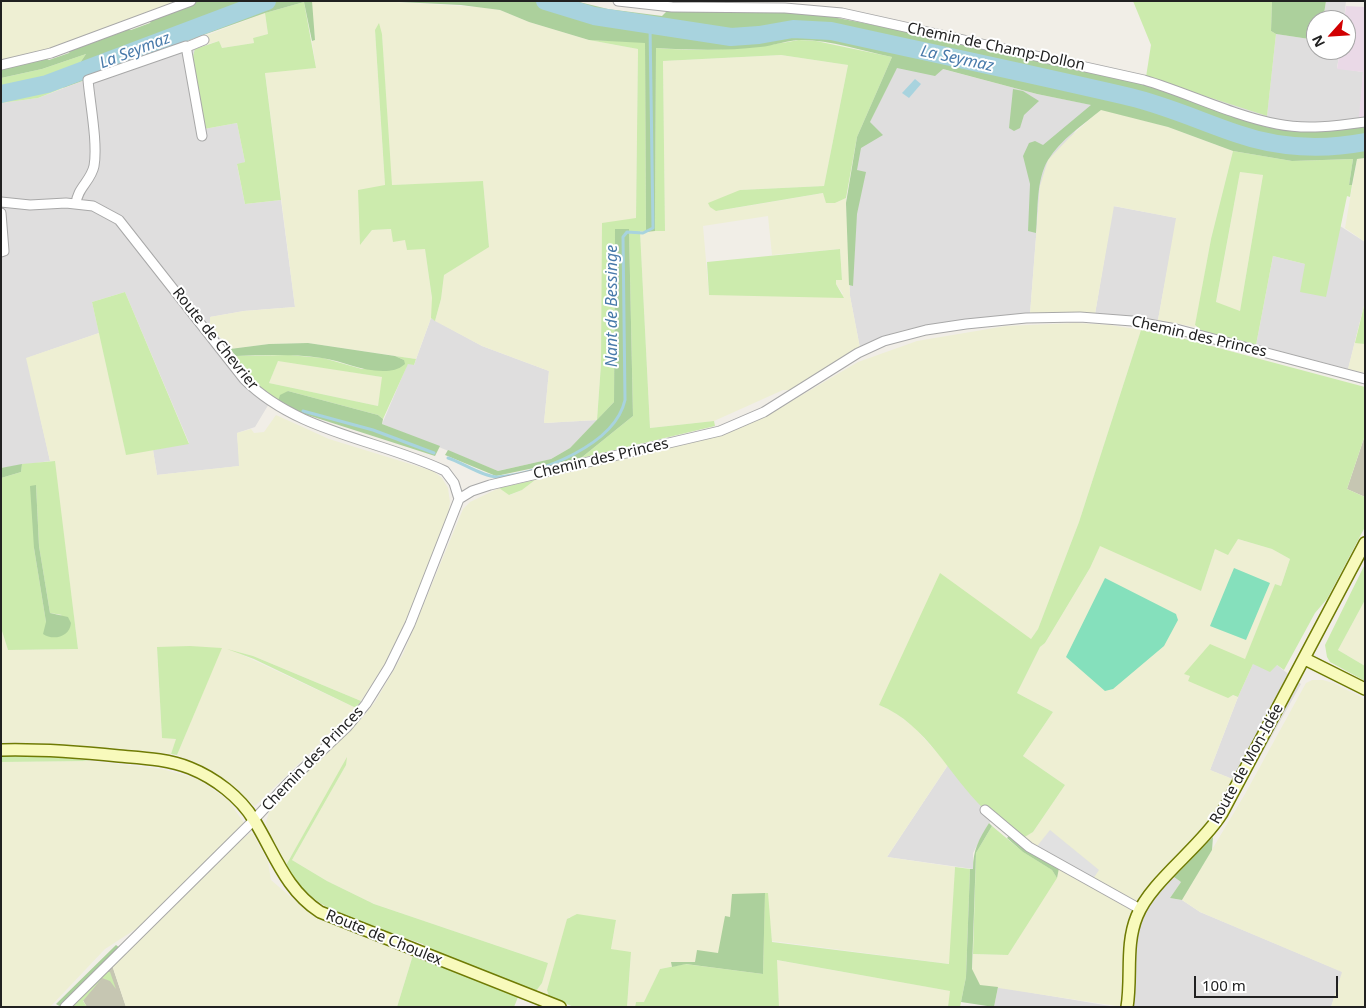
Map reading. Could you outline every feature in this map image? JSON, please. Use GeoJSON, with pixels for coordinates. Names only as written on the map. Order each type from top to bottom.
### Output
{"type":"FeatureCollection","features":[{"type":"Feature","properties":{"kind":"street"},"geometry":{"type":"LineString","coordinates":[[1,65],[51,53],[191,1]]}},
{"type":"Feature","properties":{"kind":"street","name":"Chemin de Champ-Dollon"},"geometry":{"type":"LineString","coordinates":[[619,1],[809,9],[842,13],[1144,80],[1184,92],[1247,116],[1278,124],[1309,127],[1365,122]]}},
{"type":"Feature","properties":{"kind":"street"},"geometry":{"type":"LineString","coordinates":[[187,48],[204,40]]}},
{"type":"Feature","properties":{"kind":"street"},"geometry":{"type":"LineString","coordinates":[[76,204],[77,194],[89,178],[95,164],[88,80],[183,45],[187,48]]}},
{"type":"Feature","properties":{"kind":"street"},"geometry":{"type":"LineString","coordinates":[[187,48],[202,136]]}},
{"type":"Feature","properties":{"kind":"street","name":"Route de Chevrier"},"geometry":{"type":"LineString","coordinates":[[1,202],[30,205],[76,204],[93,206],[119,220],[244,379],[270,402],[310,422],[445,471],[454,483],[459,499]]}},
{"type":"Feature","properties":{"kind":"street"},"geometry":{"type":"LineString","coordinates":[[1,213],[4,251],[1,252]]}},
{"type":"Feature","properties":{"kind":"street","name":"Chemin des Princes"},"geometry":{"type":"LineString","coordinates":[[65,1007],[347,727],[373,695],[410,624],[459,499],[482,487],[720,431],[764,412],[858,353],[884,341],[902,335],[952,326],[1026,318],[1080,318],[1132,321],[1176,329],[1365,379]]}},
{"type":"Feature","properties":{"kind":"street","name":"Route de Mon-Idée"},"geometry":{"type":"LineString","coordinates":[[1127,1007],[1130,944],[1140,909],[1217,821],[1306,659],[1365,543]]}},
{"type":"Feature","properties":{"kind":"street"},"geometry":{"type":"LineString","coordinates":[[1306,659],[1365,689]]}},
{"type":"Feature","properties":{"kind":"street","name":"Route de Choulex"},"geometry":{"type":"LineString","coordinates":[[1,750],[57,750],[174,763],[190,768],[215,781],[240,802],[254,819],[282,873],[296,892],[320,912],[560,1007]]}},
{"type":"Feature","properties":{"kind":"street"},"geometry":{"type":"LineString","coordinates":[[985,810],[1011,833],[1037,852],[1140,909]]}},
{"type":"Feature","properties":{"kind":"shaded area"},"geometry":{"type":"Polygon","coordinates":[[[1,1],[191,1],[51,53],[1,65],[1,1]]]}},
{"type":"Feature","properties":{"kind":"shaded area"},"geometry":{"type":"Polygon","coordinates":[[[311,1],[379,1],[500,10],[529,22],[589,40],[638,49],[636,218],[601,364],[597,420],[544,423],[549,371],[482,346],[435,321],[441,299],[444,275],[489,246],[483,182],[391,185],[382,34],[375,30],[385,186],[361,244],[372,230],[391,229],[406,240],[425,248],[433,306],[431,318],[416,359],[308,343],[269,344],[230,349],[210,325],[210,317],[244,311],[295,307],[265,72],[316,68],[312,41],[315,40],[311,1]]]}},
{"type":"Feature","properties":{"kind":"shaded area"},"geometry":{"type":"Polygon","coordinates":[[[1326,1],[1346,1],[1345,10],[1325,10],[1326,1]]]}},
{"type":"Feature","properties":{"kind":"shaded area"},"geometry":{"type":"Polygon","coordinates":[[[1346,6],[1365,7],[1365,117],[1359,117],[1363,72],[1337,69],[1338,60],[1356,60],[1356,10],[1345,10],[1346,6]]]}},
{"type":"Feature","properties":{"kind":"shaded area"},"geometry":{"type":"Polygon","coordinates":[[[265,13],[268,34],[253,38],[254,43],[222,48],[219,41],[208,44],[205,36],[265,13]]]}},
{"type":"Feature","properties":{"kind":"shaded area"},"geometry":{"type":"Polygon","coordinates":[[[1276,34],[1306,38],[1306,60],[1338,60],[1337,68],[1363,72],[1359,128],[1300,131],[1266,127],[1145,85],[1146,77],[1267,115],[1276,34]]]}},
{"type":"Feature","properties":{"kind":"shaded area"},"geometry":{"type":"Polygon","coordinates":[[[205,36],[208,44],[195,49],[204,129],[237,123],[245,162],[237,165],[245,204],[281,200],[295,307],[244,311],[210,317],[210,325],[270,402],[255,427],[237,433],[240,466],[157,475],[153,450],[189,443],[125,292],[92,302],[99,333],[27,358],[50,461],[1,468],[1,103],[38,98],[85,80],[94,74],[205,36]]]}},
{"type":"Feature","properties":{"kind":"shaded area"},"geometry":{"type":"Polygon","coordinates":[[[781,55],[848,65],[824,186],[740,190],[717,211],[824,193],[835,203],[846,198],[850,296],[860,348],[793,390],[783,390],[714,421],[650,428],[640,231],[665,231],[663,61],[781,55]],[[768,216],[703,226],[709,295],[843,294],[836,284],[836,280],[842,280],[840,249],[772,255],[768,216]]]}},
{"type":"Feature","properties":{"kind":"shaded area"},"geometry":{"type":"Polygon","coordinates":[[[901,58],[1037,94],[1092,105],[1040,186],[1030,314],[917,327],[893,333],[860,348],[850,296],[846,203],[863,136],[901,58]]]}},
{"type":"Feature","properties":{"kind":"shaded area"},"geometry":{"type":"Polygon","coordinates":[[[1101,109],[1168,127],[1233,151],[1211,239],[1195,327],[1158,320],[1176,218],[1114,206],[1095,314],[1030,314],[1040,186],[1048,160],[1101,109]]]}},
{"type":"Feature","properties":{"kind":"shaded area"},"geometry":{"type":"Polygon","coordinates":[[[1365,158],[1365,242],[1345,228],[1357,159],[1365,158]]]}},
{"type":"Feature","properties":{"kind":"shaded area"},"geometry":{"type":"Polygon","coordinates":[[[1240,172],[1263,175],[1240,311],[1216,303],[1240,172]]]}},
{"type":"Feature","properties":{"kind":"shaded area"},"geometry":{"type":"Polygon","coordinates":[[[1113,206],[1177,218],[1158,320],[1095,314],[1113,206]]]}},
{"type":"Feature","properties":{"kind":"shaded area"},"geometry":{"type":"Polygon","coordinates":[[[1340,226],[1365,242],[1365,302],[1348,369],[1256,345],[1273,256],[1305,264],[1325,297],[1340,226]]]}},
{"type":"Feature","properties":{"kind":"shaded area"},"geometry":{"type":"Polygon","coordinates":[[[1365,302],[1365,373],[1348,369],[1365,302]]]}},
{"type":"Feature","properties":{"kind":"shaded area"},"geometry":{"type":"Polygon","coordinates":[[[431,318],[482,346],[549,371],[544,423],[597,420],[570,448],[551,459],[498,471],[382,424],[408,363],[414,365],[431,318]]]}},
{"type":"Feature","properties":{"kind":"shaded area"},"geometry":{"type":"Polygon","coordinates":[[[1076,323],[1110,325],[1141,330],[1079,522],[1038,629],[1031,639],[879,705],[894,712],[914,727],[948,765],[887,857],[955,867],[950,964],[772,941],[767,893],[763,974],[685,964],[660,969],[644,1003],[636,1002],[635,1007],[627,1007],[631,953],[611,949],[616,920],[569,917],[547,990],[549,997],[532,996],[542,983],[548,963],[374,904],[327,881],[292,860],[346,765],[285,866],[268,832],[266,822],[269,812],[304,774],[362,718],[375,702],[403,654],[463,509],[470,502],[499,488],[510,495],[522,490],[535,480],[725,434],[768,415],[858,362],[917,341],[1006,326],[1076,323]]]}},
{"type":"Feature","properties":{"kind":"shaded area"},"geometry":{"type":"Polygon","coordinates":[[[99,333],[126,454],[153,450],[157,475],[239,466],[237,433],[251,429],[254,433],[264,432],[276,415],[329,439],[433,471],[442,478],[448,488],[450,502],[448,516],[407,618],[387,661],[361,701],[253,656],[234,651],[356,708],[255,806],[215,774],[177,755],[221,648],[157,647],[162,737],[177,739],[171,754],[53,744],[1,742],[1,628],[8,650],[78,649],[54,461],[50,461],[26,358],[99,333]]]}},
{"type":"Feature","properties":{"kind":"shaded area"},"geometry":{"type":"Polygon","coordinates":[[[278,360],[383,377],[378,406],[269,383],[278,360]]]}},
{"type":"Feature","properties":{"kind":"shaded area"},"geometry":{"type":"Polygon","coordinates":[[[1365,435],[1365,497],[1347,489],[1365,435]]]}},
{"type":"Feature","properties":{"kind":"shaded area"},"geometry":{"type":"Polygon","coordinates":[[[1238,539],[1272,549],[1290,559],[1281,586],[1275,584],[1245,660],[1185,674],[1190,676],[1188,681],[1238,697],[1210,770],[1245,784],[1213,837],[1174,877],[1130,914],[1123,1007],[979,985],[972,970],[973,954],[1008,955],[1026,926],[1016,841],[1033,832],[1065,785],[1023,756],[1053,712],[1017,693],[1040,647],[1045,643],[1090,568],[1100,545],[1201,591],[1215,549],[1238,539]]]}},
{"type":"Feature","properties":{"kind":"shaded area"},"geometry":{"type":"Polygon","coordinates":[[[1365,600],[1365,666],[1338,650],[1365,600]]]}},
{"type":"Feature","properties":{"kind":"shaded area"},"geometry":{"type":"Polygon","coordinates":[[[1253,664],[1277,665],[1301,684],[1245,784],[1210,770],[1253,664]]]}},
{"type":"Feature","properties":{"kind":"shaded area"},"geometry":{"type":"Polygon","coordinates":[[[1312,680],[1323,680],[1333,683],[1365,699],[1365,1007],[1331,1007],[1342,972],[1200,912],[1182,900],[1245,794],[1306,683],[1312,680]]]}},
{"type":"Feature","properties":{"kind":"shaded area"},"geometry":{"type":"Polygon","coordinates":[[[91,761],[162,769],[198,779],[228,800],[244,823],[139,927],[105,949],[50,1007],[1,1007],[1,762],[91,761]]]}},
{"type":"Feature","properties":{"kind":"shaded area"},"geometry":{"type":"Polygon","coordinates":[[[948,765],[985,810],[997,818],[989,823],[973,853],[973,869],[887,857],[948,765]]]}},
{"type":"Feature","properties":{"kind":"shaded area"},"geometry":{"type":"Polygon","coordinates":[[[1050,830],[1099,870],[1091,882],[1034,850],[1050,830]]]}},
{"type":"Feature","properties":{"kind":"shaded area"},"geometry":{"type":"Polygon","coordinates":[[[250,833],[253,834],[268,862],[271,880],[300,905],[322,919],[413,955],[397,1007],[126,1007],[112,965],[226,852],[250,833]]]}},
{"type":"Feature","properties":{"kind":"shaded area"},"geometry":{"type":"Polygon","coordinates":[[[1174,877],[1181,882],[1170,898],[1182,900],[1200,912],[1343,972],[1331,1007],[1123,1007],[1130,914],[1174,877]]]}},
{"type":"Feature","properties":{"kind":"shaded area"},"geometry":{"type":"Polygon","coordinates":[[[776,960],[951,991],[948,1007],[779,1007],[776,960]]]}},
{"type":"Feature","properties":{"kind":"shaded area"},"geometry":{"type":"Polygon","coordinates":[[[112,965],[126,1007],[87,1007],[81,997],[112,965]]]}},
{"type":"Feature","properties":{"kind":"shaded area"},"geometry":{"type":"Polygon","coordinates":[[[998,987],[1116,1007],[994,1007],[998,987]]]}},
{"type":"Feature","properties":{"kind":"green space"},"geometry":{"type":"Polygon","coordinates":[[[191,1],[312,1],[315,40],[312,41],[304,2],[265,13],[94,74],[85,80],[63,88],[86,54],[42,69],[1,78],[1,65],[42,56],[49,60],[69,53],[73,45],[122,27],[131,30],[150,23],[154,15],[191,1]]]}},
{"type":"Feature","properties":{"kind":"green space"},"geometry":{"type":"Polygon","coordinates":[[[379,1],[575,1],[608,9],[662,16],[666,12],[792,12],[822,15],[941,38],[1145,85],[1266,127],[1320,132],[1365,127],[1365,158],[1357,159],[1352,185],[1349,185],[1353,159],[1292,161],[1233,151],[1168,127],[1101,110],[1066,139],[1048,160],[1039,186],[1036,233],[1028,231],[1030,184],[1023,156],[1029,143],[1035,141],[1043,145],[1091,105],[1037,94],[943,69],[935,76],[897,68],[870,122],[883,135],[861,148],[857,170],[866,172],[857,214],[853,286],[849,285],[846,203],[857,137],[892,57],[812,40],[734,49],[656,48],[655,231],[646,232],[645,43],[589,40],[529,22],[500,10],[461,5],[379,1]]]}},
{"type":"Feature","properties":{"kind":"green space"},"geometry":{"type":"Polygon","coordinates":[[[1133,1],[1272,1],[1271,31],[1276,34],[1267,116],[1146,77],[1151,45],[1133,1]]]}},
{"type":"Feature","properties":{"kind":"green space"},"geometry":{"type":"Polygon","coordinates":[[[1272,1],[1326,1],[1325,10],[1306,10],[1306,38],[1276,34],[1271,31],[1272,1]]]}},
{"type":"Feature","properties":{"kind":"green space"},"geometry":{"type":"Polygon","coordinates":[[[304,2],[316,68],[265,73],[281,200],[245,204],[237,164],[245,162],[237,123],[204,129],[192,60],[195,49],[219,41],[222,48],[254,43],[253,38],[268,34],[265,13],[304,2]]]}},
{"type":"Feature","properties":{"kind":"green space"},"geometry":{"type":"Polygon","coordinates":[[[379,23],[382,34],[392,185],[483,181],[489,247],[444,275],[441,299],[435,321],[431,318],[432,298],[425,249],[407,250],[405,240],[393,242],[391,229],[372,230],[360,245],[358,190],[385,185],[375,30],[379,23]]]}},
{"type":"Feature","properties":{"kind":"green space"},"geometry":{"type":"Polygon","coordinates":[[[589,40],[645,42],[646,232],[640,231],[650,428],[714,421],[715,426],[581,458],[633,416],[629,229],[615,229],[614,402],[597,420],[601,364],[602,223],[636,218],[638,49],[589,40]]]}},
{"type":"Feature","properties":{"kind":"green space"},"geometry":{"type":"Polygon","coordinates":[[[799,40],[816,41],[892,57],[857,137],[846,198],[835,203],[826,203],[823,193],[716,211],[708,203],[740,190],[824,186],[848,65],[781,55],[663,61],[665,231],[655,231],[656,48],[728,49],[764,46],[799,40]]]}},
{"type":"Feature","properties":{"kind":"green space"},"geometry":{"type":"Polygon","coordinates":[[[86,54],[63,88],[38,98],[1,103],[1,78],[42,69],[86,54]]]}},
{"type":"Feature","properties":{"kind":"green space"},"geometry":{"type":"Polygon","coordinates":[[[1013,89],[1023,91],[1039,101],[1024,115],[1020,128],[1014,131],[1009,128],[1013,89]]]}},
{"type":"Feature","properties":{"kind":"green space"},"geometry":{"type":"Polygon","coordinates":[[[1233,151],[1292,161],[1353,159],[1349,185],[1352,185],[1350,197],[1347,196],[1326,297],[1300,292],[1305,264],[1273,256],[1256,345],[1202,331],[1195,325],[1211,239],[1233,151]],[[1240,172],[1216,302],[1240,311],[1263,175],[1240,172]]]}},
{"type":"Feature","properties":{"kind":"green space"},"geometry":{"type":"Polygon","coordinates":[[[615,229],[629,229],[633,416],[581,458],[496,476],[445,455],[448,450],[498,471],[551,459],[570,448],[614,402],[615,229]]]}},
{"type":"Feature","properties":{"kind":"green space"},"geometry":{"type":"Polygon","coordinates":[[[840,249],[842,280],[836,280],[836,284],[844,298],[709,295],[707,262],[840,249]]]}},
{"type":"Feature","properties":{"kind":"green space"},"geometry":{"type":"Polygon","coordinates":[[[125,292],[189,444],[126,455],[92,302],[125,292]]]}},
{"type":"Feature","properties":{"kind":"green space"},"geometry":{"type":"Polygon","coordinates":[[[1365,302],[1365,344],[1355,343],[1365,302]]]}},
{"type":"Feature","properties":{"kind":"green space"},"geometry":{"type":"Polygon","coordinates":[[[1141,330],[1181,338],[1365,387],[1365,435],[1347,489],[1365,497],[1365,527],[1327,599],[1315,613],[1284,670],[1277,665],[1270,672],[1253,664],[1238,697],[1233,695],[1228,698],[1188,681],[1190,676],[1184,674],[1210,644],[1245,659],[1275,584],[1281,586],[1290,559],[1272,549],[1238,539],[1228,555],[1215,549],[1201,591],[1100,546],[1090,568],[1045,643],[1040,647],[1017,693],[1053,712],[1023,756],[1065,785],[1033,832],[1023,838],[985,810],[911,725],[879,705],[940,573],[1031,639],[1038,629],[1079,522],[1141,330]]]}},
{"type":"Feature","properties":{"kind":"green space"},"geometry":{"type":"Polygon","coordinates":[[[308,343],[395,356],[404,360],[405,364],[400,368],[392,370],[375,371],[330,359],[279,355],[236,356],[230,349],[269,344],[308,343]]]}},
{"type":"Feature","properties":{"kind":"green space"},"geometry":{"type":"Polygon","coordinates":[[[289,355],[323,358],[362,369],[404,360],[395,356],[416,359],[414,365],[408,364],[383,419],[378,415],[288,391],[278,401],[258,386],[234,358],[236,356],[289,355]],[[278,361],[269,383],[378,406],[382,377],[278,361]]]}},
{"type":"Feature","properties":{"kind":"green space"},"geometry":{"type":"Polygon","coordinates":[[[288,391],[378,415],[383,419],[382,424],[440,446],[435,456],[298,412],[278,401],[280,395],[288,391]]]}},
{"type":"Feature","properties":{"kind":"green space"},"geometry":{"type":"Polygon","coordinates":[[[55,461],[78,649],[8,650],[1,628],[1,478],[21,472],[22,464],[55,461]],[[36,485],[34,548],[46,622],[62,615],[50,613],[39,546],[36,485]]]}},
{"type":"Feature","properties":{"kind":"green space"},"geometry":{"type":"Polygon","coordinates":[[[22,464],[21,472],[1,478],[1,468],[22,464]]]}},
{"type":"Feature","properties":{"kind":"green space"},"geometry":{"type":"Polygon","coordinates":[[[535,480],[522,490],[509,495],[499,488],[535,480]]]}},
{"type":"Feature","properties":{"kind":"green space"},"geometry":{"type":"Polygon","coordinates":[[[36,485],[39,546],[50,613],[68,617],[71,623],[68,632],[56,637],[43,634],[46,622],[34,548],[30,486],[36,485]]]}},
{"type":"Feature","properties":{"kind":"green space"},"geometry":{"type":"Polygon","coordinates":[[[1365,564],[1365,600],[1338,650],[1365,666],[1365,681],[1330,662],[1325,645],[1365,564]]]}},
{"type":"Feature","properties":{"kind":"green space"},"geometry":{"type":"Polygon","coordinates":[[[1234,568],[1270,583],[1246,640],[1210,626],[1234,568]]]}},
{"type":"Feature","properties":{"kind":"green space"},"geometry":{"type":"Polygon","coordinates":[[[1105,578],[1176,614],[1178,620],[1164,646],[1113,689],[1105,691],[1066,657],[1105,578]]]}},
{"type":"Feature","properties":{"kind":"green space"},"geometry":{"type":"Polygon","coordinates":[[[190,646],[222,648],[177,755],[171,754],[176,739],[162,738],[157,647],[190,646]]]}},
{"type":"Feature","properties":{"kind":"green space"},"geometry":{"type":"Polygon","coordinates":[[[227,649],[253,656],[361,701],[356,708],[254,659],[227,649]]]}},
{"type":"Feature","properties":{"kind":"green space"},"geometry":{"type":"Polygon","coordinates":[[[1,755],[40,755],[91,761],[1,762],[1,755]]]}},
{"type":"Feature","properties":{"kind":"green space"},"geometry":{"type":"Polygon","coordinates":[[[347,757],[346,765],[292,860],[327,881],[374,904],[548,963],[542,983],[536,991],[427,950],[423,944],[346,917],[312,897],[298,884],[285,867],[347,757]]]}},
{"type":"Feature","properties":{"kind":"green space"},"geometry":{"type":"Polygon","coordinates":[[[989,823],[992,826],[976,853],[972,969],[980,985],[998,987],[994,1007],[961,1002],[966,977],[970,869],[973,869],[977,845],[989,823]]]}},
{"type":"Feature","properties":{"kind":"green space"},"geometry":{"type":"Polygon","coordinates":[[[992,826],[1023,852],[1052,870],[1057,878],[1008,955],[973,954],[976,853],[992,826]]]}},
{"type":"Feature","properties":{"kind":"green space"},"geometry":{"type":"Polygon","coordinates":[[[1009,836],[1059,868],[1057,878],[1052,870],[1023,852],[1007,838],[1009,836]]]}},
{"type":"Feature","properties":{"kind":"green space"},"geometry":{"type":"Polygon","coordinates":[[[1213,837],[1212,850],[1182,900],[1170,898],[1181,882],[1174,877],[1213,837]]]}},
{"type":"Feature","properties":{"kind":"green space"},"geometry":{"type":"Polygon","coordinates":[[[955,867],[970,869],[966,977],[960,1007],[948,1007],[950,991],[777,960],[779,1007],[635,1007],[636,1002],[644,1002],[660,969],[685,964],[763,974],[765,893],[768,893],[772,942],[949,964],[955,867]]]}},
{"type":"Feature","properties":{"kind":"green space"},"geometry":{"type":"Polygon","coordinates":[[[765,893],[763,974],[686,964],[672,967],[671,962],[695,962],[697,950],[718,953],[725,916],[730,917],[732,894],[765,893]]]}},
{"type":"Feature","properties":{"kind":"green space"},"geometry":{"type":"Polygon","coordinates":[[[577,914],[616,920],[611,949],[631,952],[627,1007],[574,1007],[549,997],[547,990],[567,919],[577,914]]]}},
{"type":"Feature","properties":{"kind":"green space"},"geometry":{"type":"Polygon","coordinates":[[[116,945],[120,948],[61,1007],[56,1004],[116,945]]]}},
{"type":"Feature","properties":{"kind":"green space"},"geometry":{"type":"Polygon","coordinates":[[[413,955],[518,997],[514,1007],[397,1007],[413,955]]]}},
{"type":"Feature","properties":{"kind":"green space"},"geometry":{"type":"Polygon","coordinates":[[[106,972],[110,972],[116,989],[110,981],[102,978],[83,1001],[87,1007],[71,1007],[106,972]]]}},
{"type":"Feature","properties":{"kind":"water"},"geometry":{"type":"Polygon","coordinates":[[[915,79],[921,84],[909,98],[902,93],[915,79]]]}},
{"type":"Feature","properties":{"kind":"waterway","name":"La Seymaz"},"geometry":{"type":"LineString","coordinates":[[1,94],[47,84],[267,1]]}},
{"type":"Feature","properties":{"kind":"waterway","name":"La Seymaz"},"geometry":{"type":"LineString","coordinates":[[545,1],[594,16],[731,37],[759,35],[793,29],[831,31],[1130,97],[1171,109],[1253,139],[1285,145],[1317,147],[1365,142]]}},
{"type":"Feature","properties":{"kind":"waterway","name":"Nant de Bessinge"},"geometry":{"type":"LineString","coordinates":[[448,458],[493,477],[515,475],[554,463],[574,454],[607,431],[618,416],[625,400],[623,237],[627,232],[643,233],[653,228],[650,25]]}},
{"type":"Feature","properties":{"kind":"waterway","name":"Nant de Bessinge"},"geometry":{"type":"LineString","coordinates":[[303,411],[373,430],[434,453]]}}]}
